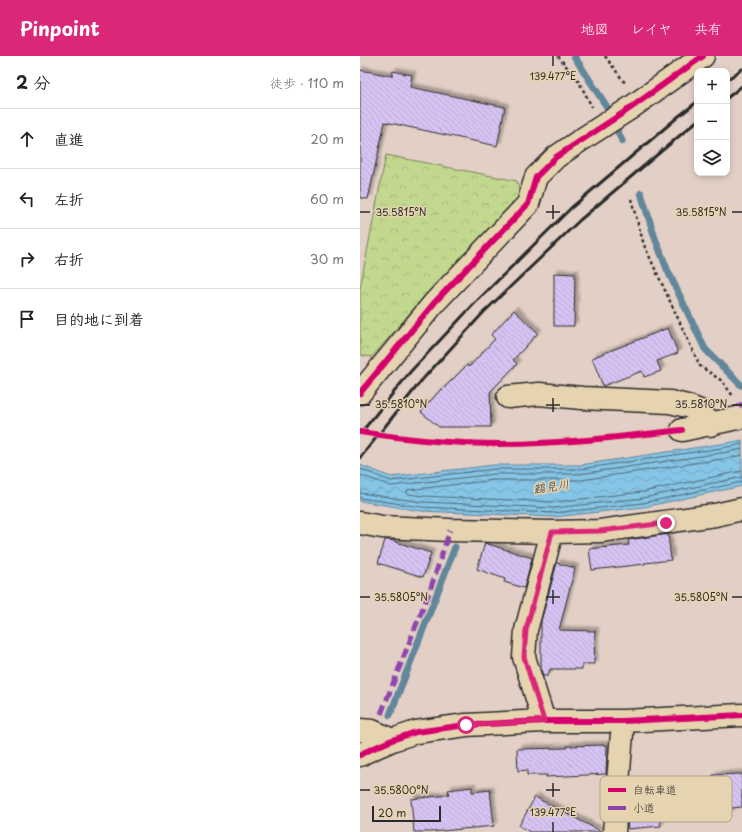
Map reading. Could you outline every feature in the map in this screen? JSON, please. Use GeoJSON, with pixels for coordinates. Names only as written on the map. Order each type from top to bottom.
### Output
{"type":"FeatureCollection","features":[{"type":"Feature","properties":{"kind":"street"},"geometry":{"type":"LineString","coordinates":[[360,393],[435,302],[528,204],[536,177],[556,157],[634,106],[703,56]]}},
{"type":"Feature","properties":{"kind":"street"},"geometry":{"type":"LineString","coordinates":[[508,397],[539,394],[582,398],[670,402],[700,411],[710,425]]}},
{"type":"Feature","properties":{"kind":"street"},"geometry":{"type":"LineString","coordinates":[[682,430],[710,425],[738,407]]}},
{"type":"Feature","properties":{"kind":"street"},"geometry":{"type":"LineString","coordinates":[[360,523],[382,526],[450,530],[552,532],[600,531],[715,515],[742,509]]}},
{"type":"Feature","properties":{"kind":"street"},"geometry":{"type":"LineString","coordinates":[[544,721],[524,657],[526,630],[552,532]]}},
{"type":"Feature","properties":{"kind":"street"},"geometry":{"type":"LineString","coordinates":[[360,755],[392,740],[416,732],[466,725],[544,721],[623,721],[742,715]]}},
{"type":"Feature","properties":{"kind":"street"},"geometry":{"type":"LineString","coordinates":[[619,776],[623,721]]}},
{"type":"Feature","properties":{"kind":"street"},"geometry":{"type":"LineString","coordinates":[[360,730],[372,732],[392,740]]}},
{"type":"Feature","properties":{"kind":"street"},"geometry":{"type":"LineString","coordinates":[[614,832],[615,822]]}},
{"type":"Feature","properties":{"kind":"path"},"geometry":{"type":"LineString","coordinates":[[558,56],[578,82],[592,108]]}},
{"type":"Feature","properties":{"kind":"path"},"geometry":{"type":"LineString","coordinates":[[605,56],[634,106]]}},
{"type":"Feature","properties":{"kind":"path"},"geometry":{"type":"LineString","coordinates":[[631,199],[644,245],[700,366],[722,381],[738,407]]}},
{"type":"Feature","properties":{"kind":"green space"},"geometry":{"type":"Polygon","coordinates":[[[386,155],[517,181],[521,197],[428,292],[372,357],[360,355],[360,288],[386,155]]]}},
{"type":"Feature","properties":{"kind":"water","name":"鶴見川"},"geometry":{"type":"Polygon","coordinates":[[[742,440],[742,486],[644,507],[554,517],[421,511],[360,501],[360,465],[391,477],[494,465],[580,465],[742,440]]]}},
{"type":"Feature","properties":{"kind":"building"},"geometry":{"type":"Polygon","coordinates":[[[360,70],[392,76],[393,71],[412,75],[410,87],[505,107],[497,146],[385,122],[368,199],[360,198],[360,70]]]}},
{"type":"Feature","properties":{"kind":"building"},"geometry":{"type":"Polygon","coordinates":[[[554,273],[575,274],[574,326],[554,326],[554,273]]]}},
{"type":"Feature","properties":{"kind":"building"},"geometry":{"type":"Polygon","coordinates":[[[514,310],[538,333],[513,360],[517,364],[490,392],[491,427],[439,427],[421,412],[441,389],[442,390],[467,365],[469,367],[495,339],[491,335],[514,310]]]}},
{"type":"Feature","properties":{"kind":"building"},"geometry":{"type":"Polygon","coordinates":[[[668,328],[678,353],[657,361],[661,371],[644,377],[642,371],[603,386],[592,358],[668,328]]]}},
{"type":"Feature","properties":{"kind":"building"},"geometry":{"type":"Polygon","coordinates":[[[668,534],[671,560],[592,570],[589,549],[629,545],[628,540],[668,534]]]}},
{"type":"Feature","properties":{"kind":"building"},"geometry":{"type":"Polygon","coordinates":[[[385,540],[390,540],[431,553],[423,577],[378,563],[385,540]]]}},
{"type":"Feature","properties":{"kind":"building"},"geometry":{"type":"Polygon","coordinates":[[[485,543],[532,558],[524,588],[504,582],[505,579],[477,569],[485,543]]]}},
{"type":"Feature","properties":{"kind":"building"},"geometry":{"type":"Polygon","coordinates":[[[557,563],[575,568],[559,630],[595,631],[594,664],[582,664],[582,669],[550,669],[548,676],[543,676],[541,669],[541,621],[557,563]]]}},
{"type":"Feature","properties":{"kind":"building"},"geometry":{"type":"Polygon","coordinates":[[[607,745],[606,774],[546,777],[547,775],[527,775],[527,770],[518,771],[517,749],[567,748],[567,746],[607,745]]]}},
{"type":"Feature","properties":{"kind":"building"},"geometry":{"type":"Polygon","coordinates":[[[742,774],[742,807],[732,808],[732,776],[713,775],[742,774]]]}},
{"type":"Feature","properties":{"kind":"building"},"geometry":{"type":"Polygon","coordinates":[[[472,787],[472,792],[490,790],[494,826],[431,832],[414,832],[411,799],[449,795],[448,790],[472,787]]]}},
{"type":"Feature","properties":{"kind":"building"},"geometry":{"type":"Polygon","coordinates":[[[535,797],[602,832],[530,832],[519,826],[535,797]]]}},
{"type":"Feature","properties":{"kind":"building"},"geometry":{"type":"Polygon","coordinates":[[[627,822],[661,822],[661,826],[628,829],[627,822]]]}},
{"type":"Feature","properties":{"kind":"waterway"},"geometry":{"type":"LineString","coordinates":[[574,56],[607,107],[622,141]]}},
{"type":"Feature","properties":{"kind":"waterway"},"geometry":{"type":"LineString","coordinates":[[641,193],[655,238],[667,269],[705,349],[741,385]]}},
{"type":"Feature","properties":{"kind":"waterway"},"geometry":{"type":"LineString","coordinates":[[390,715],[455,547]]}},
{"type":"Feature","properties":{"kind":"railway"},"geometry":{"type":"LineString","coordinates":[[730,78],[742,69]]}},
{"type":"Feature","properties":{"kind":"railway"},"geometry":{"type":"LineString","coordinates":[[730,96],[742,86]]}},
{"type":"Feature","properties":{"kind":"railway"},"geometry":{"type":"LineString","coordinates":[[360,434],[411,371],[474,304],[571,208],[694,104]]}},
{"type":"Feature","properties":{"kind":"railway"},"geometry":{"type":"LineString","coordinates":[[360,458],[422,380],[484,312],[580,220],[694,124]]}},
{"type":"Feature","properties":{"kind":"marked path"},"geometry":{"type":"LineString","coordinates":[[739,403],[742,407]]}},
{"type":"Feature","properties":{"kind":"marked path"},"geometry":{"type":"LineString","coordinates":[[381,714],[430,590],[450,530]]}},
{"type":"Feature","properties":{"kind":"cycle path"},"geometry":{"type":"LineString","coordinates":[[360,393],[435,302],[528,204],[536,177],[556,157],[629,109],[703,56]]}},
{"type":"Feature","properties":{"kind":"cycle path"},"geometry":{"type":"LineString","coordinates":[[360,432],[430,441],[523,444],[614,438],[682,430]]}},
{"type":"Feature","properties":{"kind":"cycle path"},"geometry":{"type":"LineString","coordinates":[[360,755],[392,740],[416,732],[466,725],[544,721],[623,721],[742,715]]}},
{"type":"Feature","properties":{"kind":"route"},"geometry":{"type":"LineString","coordinates":[[466,725],[544,721],[524,657],[526,630],[552,532],[600,531],[666,523]]}}]}
